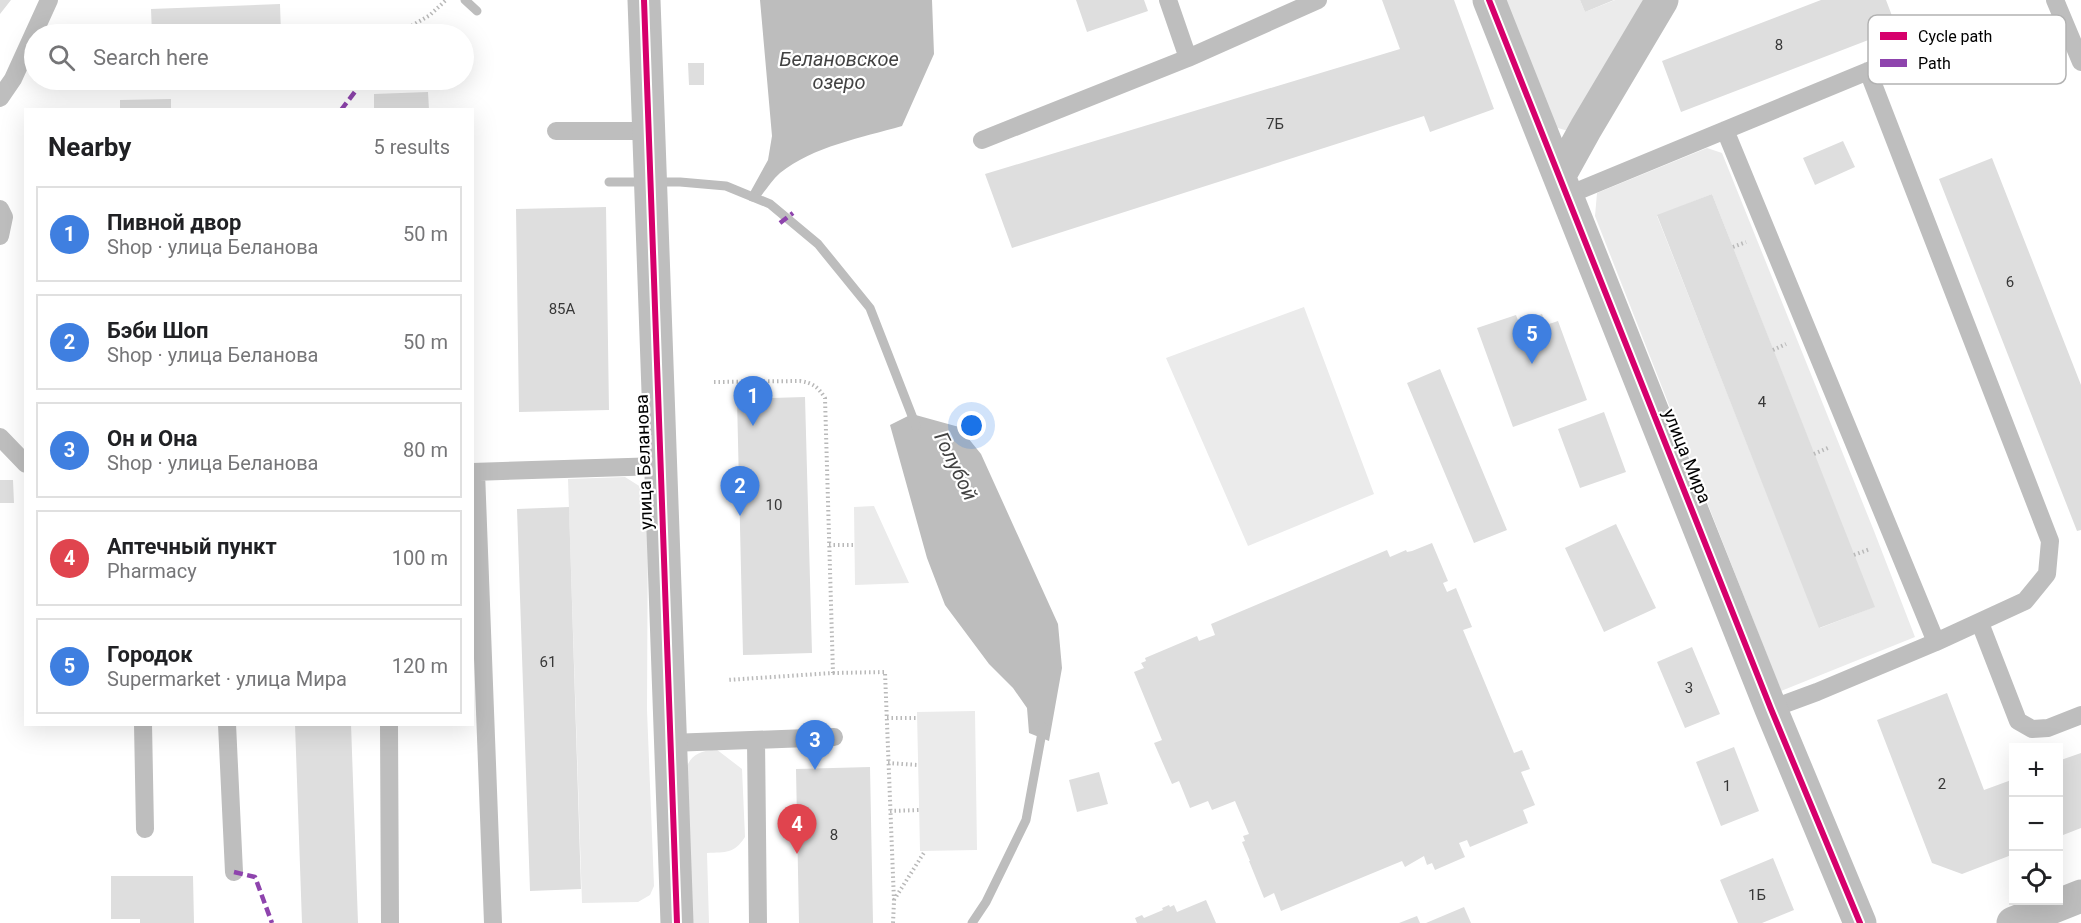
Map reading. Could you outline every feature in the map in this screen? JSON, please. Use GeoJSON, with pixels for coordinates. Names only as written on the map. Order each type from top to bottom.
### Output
{"type":"FeatureCollection","features":[{"type":"Feature","properties":{"kind":"street","name":"улица Беланова"},"geometry":{"type":"LineString","coordinates":[[644,0],[677,923]]}},
{"type":"Feature","properties":{"kind":"street","name":"улица Мира"},"geometry":{"type":"LineString","coordinates":[[1489,0],[1771,709],[1860,923]]}},
{"type":"Feature","properties":{"kind":"street"},"geometry":{"type":"LineString","coordinates":[[1564,185],[1586,128],[1662,0]]}},
{"type":"Feature","properties":{"kind":"street"},"geometry":{"type":"LineString","coordinates":[[2013,923],[2081,896]]}},
{"type":"Feature","properties":{"kind":"lane"},"geometry":{"type":"LineString","coordinates":[[38,24],[49,0]]}},
{"type":"Feature","properties":{"kind":"lane"},"geometry":{"type":"LineString","coordinates":[[1168,0],[1188,58]]}},
{"type":"Feature","properties":{"kind":"lane"},"geometry":{"type":"LineString","coordinates":[[982,140],[1188,58],[1317,0]]}},
{"type":"Feature","properties":{"kind":"lane"},"geometry":{"type":"LineString","coordinates":[[2055,0],[2061,15]]}},
{"type":"Feature","properties":{"kind":"lane"},"geometry":{"type":"LineString","coordinates":[[2066,26],[2081,62]]}},
{"type":"Feature","properties":{"kind":"lane"},"geometry":{"type":"LineString","coordinates":[[0,98],[13,79],[24,55]]}},
{"type":"Feature","properties":{"kind":"lane"},"geometry":{"type":"LineString","coordinates":[[1564,185],[1725,130],[1868,71]]}},
{"type":"Feature","properties":{"kind":"lane"},"geometry":{"type":"LineString","coordinates":[[1771,709],[1936,642],[2025,601],[2047,574],[2050,541],[1873,84]]}},
{"type":"Feature","properties":{"kind":"lane"},"geometry":{"type":"LineString","coordinates":[[1725,130],[1936,642]]}},
{"type":"Feature","properties":{"kind":"lane"},"geometry":{"type":"LineString","coordinates":[[556,131],[648,138]]}},
{"type":"Feature","properties":{"kind":"lane"},"geometry":{"type":"LineString","coordinates":[[0,209],[4,217],[0,236]]}},
{"type":"Feature","properties":{"kind":"lane"},"geometry":{"type":"LineString","coordinates":[[0,437],[24,462]]}},
{"type":"Feature","properties":{"kind":"lane"},"geometry":{"type":"LineString","coordinates":[[493,923],[477,617],[474,472],[660,466]]}},
{"type":"Feature","properties":{"kind":"lane"},"geometry":{"type":"LineString","coordinates":[[1980,623],[2018,721],[2032,729],[2048,728],[2081,715]]}},
{"type":"Feature","properties":{"kind":"lane"},"geometry":{"type":"LineString","coordinates":[[143,726],[145,829]]}},
{"type":"Feature","properties":{"kind":"lane"},"geometry":{"type":"LineString","coordinates":[[227,726],[234,872]]}},
{"type":"Feature","properties":{"kind":"lane"},"geometry":{"type":"LineString","coordinates":[[389,726],[390,923]]}},
{"type":"Feature","properties":{"kind":"lane"},"geometry":{"type":"LineString","coordinates":[[670,743],[834,737]]}},
{"type":"Feature","properties":{"kind":"lane"},"geometry":{"type":"LineString","coordinates":[[756,740],[758,923]]}},
{"type":"Feature","properties":{"kind":"path"},"geometry":{"type":"LineString","coordinates":[[414,24],[430,15],[446,0]]}},
{"type":"Feature","properties":{"kind":"path"},"geometry":{"type":"LineString","coordinates":[[714,382],[800,381],[811,383],[825,398],[833,673]]}},
{"type":"Feature","properties":{"kind":"path"},"geometry":{"type":"LineString","coordinates":[[829,545],[854,545]]}},
{"type":"Feature","properties":{"kind":"path"},"geometry":{"type":"LineString","coordinates":[[727,680],[885,672],[893,923]]}},
{"type":"Feature","properties":{"kind":"path"},"geometry":{"type":"LineString","coordinates":[[887,718],[917,718]]}},
{"type":"Feature","properties":{"kind":"path"},"geometry":{"type":"LineString","coordinates":[[888,764],[918,765]]}},
{"type":"Feature","properties":{"kind":"path"},"geometry":{"type":"LineString","coordinates":[[890,811],[919,810]]}},
{"type":"Feature","properties":{"kind":"path"},"geometry":{"type":"LineString","coordinates":[[894,901],[925,851]]}},
{"type":"Feature","properties":{"kind":"shaded area"},"geometry":{"type":"Polygon","coordinates":[[[1506,0],[1580,0],[1585,12],[1615,0],[1647,0],[1571,132],[1555,127],[1506,0]]]}},
{"type":"Feature","properties":{"kind":"shaded area"},"geometry":{"type":"Polygon","coordinates":[[[1707,148],[1722,153],[1915,637],[1781,691],[1595,216],[1597,193],[1707,148]],[[1712,194],[1657,216],[1820,628],[1874,607],[1712,194]]]}},
{"type":"Feature","properties":{"kind":"shaded area"},"geometry":{"type":"Polygon","coordinates":[[[1304,307],[1374,494],[1248,546],[1166,358],[1304,307]]]}},
{"type":"Feature","properties":{"kind":"shaded area"},"geometry":{"type":"Polygon","coordinates":[[[625,477],[644,489],[648,498],[647,710],[654,886],[650,895],[638,902],[582,903],[568,479],[625,477]]]}},
{"type":"Feature","properties":{"kind":"shaded area"},"geometry":{"type":"Polygon","coordinates":[[[874,506],[909,583],[855,585],[854,507],[874,506]]]}},
{"type":"Feature","properties":{"kind":"shaded area"},"geometry":{"type":"Polygon","coordinates":[[[975,711],[977,850],[920,851],[917,712],[975,711]]]}},
{"type":"Feature","properties":{"kind":"shaded area"},"geometry":{"type":"Polygon","coordinates":[[[716,749],[742,769],[745,837],[733,849],[707,853],[709,923],[690,923],[683,776],[694,756],[716,749]]]}},
{"type":"Feature","properties":{"kind":"water","name":"Белановское озеро"},"geometry":{"type":"Polygon","coordinates":[[[760,0],[932,0],[934,54],[902,126],[838,144],[808,156],[780,173],[756,202],[747,198],[768,160],[772,136],[760,0]]]}},
{"type":"Feature","properties":{"kind":"water"},"geometry":{"type":"Polygon","coordinates":[[[912,414],[959,427],[981,454],[1058,624],[1062,668],[1049,741],[1029,733],[1027,708],[1013,688],[989,664],[945,605],[927,558],[890,425],[912,414]]]}},
{"type":"Feature","properties":{"kind":"building"},"geometry":{"type":"Polygon","coordinates":[[[0,0],[11,0],[0,14],[0,0]]]}},
{"type":"Feature","properties":{"kind":"building"},"geometry":{"type":"Polygon","coordinates":[[[1076,0],[1144,0],[1148,11],[1087,32],[1076,0]]]}},
{"type":"Feature","properties":{"kind":"building"},"geometry":{"type":"Polygon","coordinates":[[[1382,0],[1454,0],[1494,109],[1430,132],[1424,116],[1012,248],[985,174],[1400,49],[1382,0]]]}},
{"type":"Feature","properties":{"kind":"building"},"geometry":{"type":"Polygon","coordinates":[[[1580,0],[1614,0],[1585,12],[1580,0]]]}},
{"type":"Feature","properties":{"kind":"building"},"geometry":{"type":"Polygon","coordinates":[[[1821,0],[1886,0],[1892,15],[1868,15],[1868,40],[1681,112],[1662,61],[1821,0]]]}},
{"type":"Feature","properties":{"kind":"building"},"geometry":{"type":"Polygon","coordinates":[[[280,4],[281,24],[152,24],[151,9],[280,4]]]}},
{"type":"Feature","properties":{"kind":"building"},"geometry":{"type":"Polygon","coordinates":[[[688,63],[704,63],[704,85],[689,85],[688,63]]]}},
{"type":"Feature","properties":{"kind":"building"},"geometry":{"type":"Polygon","coordinates":[[[428,92],[429,108],[374,108],[374,94],[428,92]]]}},
{"type":"Feature","properties":{"kind":"building"},"geometry":{"type":"Polygon","coordinates":[[[171,99],[171,108],[120,108],[120,100],[171,99]]]}},
{"type":"Feature","properties":{"kind":"building"},"geometry":{"type":"Polygon","coordinates":[[[1843,141],[1855,167],[1815,185],[1803,158],[1843,141]]]}},
{"type":"Feature","properties":{"kind":"building"},"geometry":{"type":"Polygon","coordinates":[[[1992,158],[2081,385],[2081,530],[2077,531],[1939,179],[1992,158]]]}},
{"type":"Feature","properties":{"kind":"building"},"geometry":{"type":"Polygon","coordinates":[[[1712,194],[1875,607],[1819,628],[1657,215],[1712,194]]]}},
{"type":"Feature","properties":{"kind":"building"},"geometry":{"type":"Polygon","coordinates":[[[606,207],[609,410],[519,412],[516,209],[606,207]]]}},
{"type":"Feature","properties":{"kind":"building"},"geometry":{"type":"Polygon","coordinates":[[[1542,314],[1546,325],[1558,321],[1587,400],[1513,427],[1477,328],[1516,315],[1519,323],[1542,314]]]}},
{"type":"Feature","properties":{"kind":"building"},"geometry":{"type":"Polygon","coordinates":[[[1440,369],[1507,530],[1474,543],[1407,383],[1440,369]]]}},
{"type":"Feature","properties":{"kind":"building"},"geometry":{"type":"Polygon","coordinates":[[[805,397],[812,653],[743,655],[737,399],[805,397]]]}},
{"type":"Feature","properties":{"kind":"building"},"geometry":{"type":"Polygon","coordinates":[[[1604,412],[1626,472],[1580,488],[1558,429],[1604,412]]]}},
{"type":"Feature","properties":{"kind":"building"},"geometry":{"type":"Polygon","coordinates":[[[0,480],[13,480],[14,503],[0,503],[0,480]]]}},
{"type":"Feature","properties":{"kind":"building"},"geometry":{"type":"Polygon","coordinates":[[[569,507],[581,889],[530,891],[517,509],[569,507]]]}},
{"type":"Feature","properties":{"kind":"building"},"geometry":{"type":"Polygon","coordinates":[[[1616,524],[1656,608],[1604,632],[1565,548],[1616,524]]]}},
{"type":"Feature","properties":{"kind":"building"},"geometry":{"type":"Polygon","coordinates":[[[1432,543],[1448,581],[1443,583],[1447,592],[1456,588],[1472,627],[1463,630],[1514,753],[1522,750],[1530,769],[1521,772],[1535,805],[1523,810],[1528,823],[1470,847],[1467,840],[1459,843],[1465,857],[1435,870],[1432,863],[1427,865],[1424,856],[1405,867],[1402,861],[1281,911],[1274,893],[1264,898],[1242,842],[1245,841],[1243,836],[1249,834],[1235,801],[1212,810],[1208,801],[1190,808],[1179,781],[1172,784],[1154,743],[1162,740],[1134,672],[1144,668],[1141,663],[1146,661],[1145,658],[1197,636],[1199,641],[1215,635],[1211,624],[1387,550],[1390,557],[1432,543]]]}},
{"type":"Feature","properties":{"kind":"building"},"geometry":{"type":"Polygon","coordinates":[[[1692,647],[1720,714],[1685,728],[1657,662],[1692,647]]]}},
{"type":"Feature","properties":{"kind":"building"},"geometry":{"type":"Polygon","coordinates":[[[1947,693],[1984,790],[2009,781],[2009,856],[1962,874],[1932,863],[1877,720],[1947,693]]]}},
{"type":"Feature","properties":{"kind":"building"},"geometry":{"type":"Polygon","coordinates":[[[295,726],[351,726],[358,923],[302,923],[295,726]]]}},
{"type":"Feature","properties":{"kind":"building"},"geometry":{"type":"Polygon","coordinates":[[[1734,747],[1759,811],[1721,826],[1696,762],[1734,747]]]}},
{"type":"Feature","properties":{"kind":"building"},"geometry":{"type":"Polygon","coordinates":[[[2081,753],[2081,828],[2063,835],[2063,797],[2063,759],[2081,753]]]}},
{"type":"Feature","properties":{"kind":"building"},"geometry":{"type":"Polygon","coordinates":[[[870,767],[873,923],[799,923],[796,769],[870,767]]]}},
{"type":"Feature","properties":{"kind":"building"},"geometry":{"type":"Polygon","coordinates":[[[1099,772],[1108,804],[1077,812],[1069,780],[1099,772]]]}},
{"type":"Feature","properties":{"kind":"building"},"geometry":{"type":"Polygon","coordinates":[[[1773,858],[1794,910],[1762,923],[1738,923],[1720,880],[1773,858]]]}},
{"type":"Feature","properties":{"kind":"building"},"geometry":{"type":"Polygon","coordinates":[[[111,876],[193,876],[194,923],[140,923],[140,919],[111,919],[111,876]]]}},
{"type":"Feature","properties":{"kind":"building"},"geometry":{"type":"Polygon","coordinates":[[[1206,900],[1216,923],[1137,923],[1135,918],[1142,915],[1144,918],[1169,905],[1170,907],[1174,905],[1177,912],[1206,900]]]}},
{"type":"Feature","properties":{"kind":"building"},"geometry":{"type":"Polygon","coordinates":[[[1464,907],[1471,923],[1426,923],[1464,907]]]}},
{"type":"Feature","properties":{"kind":"building"},"geometry":{"type":"Polygon","coordinates":[[[1417,916],[1420,923],[1399,923],[1417,916]]]}},
{"type":"Feature","properties":{"kind":"waterway","name":"Голубой"},"geometry":{"type":"LineString","coordinates":[[465,0],[477,11]]}},
{"type":"Feature","properties":{"kind":"waterway","name":"Голубой"},"geometry":{"type":"LineString","coordinates":[[609,182],[680,182],[726,186],[770,204],[818,244],[870,308],[916,426]]}},
{"type":"Feature","properties":{"kind":"waterway","name":"Голубой"},"geometry":{"type":"LineString","coordinates":[[972,923],[986,902],[1026,820],[1043,727]]}},
{"type":"Feature","properties":{"kind":"marked path"},"geometry":{"type":"LineString","coordinates":[[343,108],[356,90]]}},
{"type":"Feature","properties":{"kind":"marked path"},"geometry":{"type":"LineString","coordinates":[[780,223],[793,213]]}},
{"type":"Feature","properties":{"kind":"marked path"},"geometry":{"type":"LineString","coordinates":[[234,872],[255,877],[272,923]]}},
{"type":"Feature","properties":{"kind":"cycle path"},"geometry":{"type":"LineString","coordinates":[[644,0],[677,923]]}},
{"type":"Feature","properties":{"kind":"cycle path"},"geometry":{"type":"LineString","coordinates":[[1489,0],[1771,709],[1860,923]]}},
{"type":"Feature","properties":{"kind":"place","name":"Городок"},"geometry":{"type":"Point","coordinates":[1532,364]}},
{"type":"Feature","properties":{"kind":"place","name":"Пивной двор"},"geometry":{"type":"Point","coordinates":[753,426]}},
{"type":"Feature","properties":{"kind":"place","name":"Бэби Шоп"},"geometry":{"type":"Point","coordinates":[740,516]}},
{"type":"Feature","properties":{"kind":"place","name":"Он и Она"},"geometry":{"type":"Point","coordinates":[815,770]}},
{"type":"Feature","properties":{"kind":"place","name":"Аптечный пункт"},"geometry":{"type":"Point","coordinates":[797,854]}}]}
